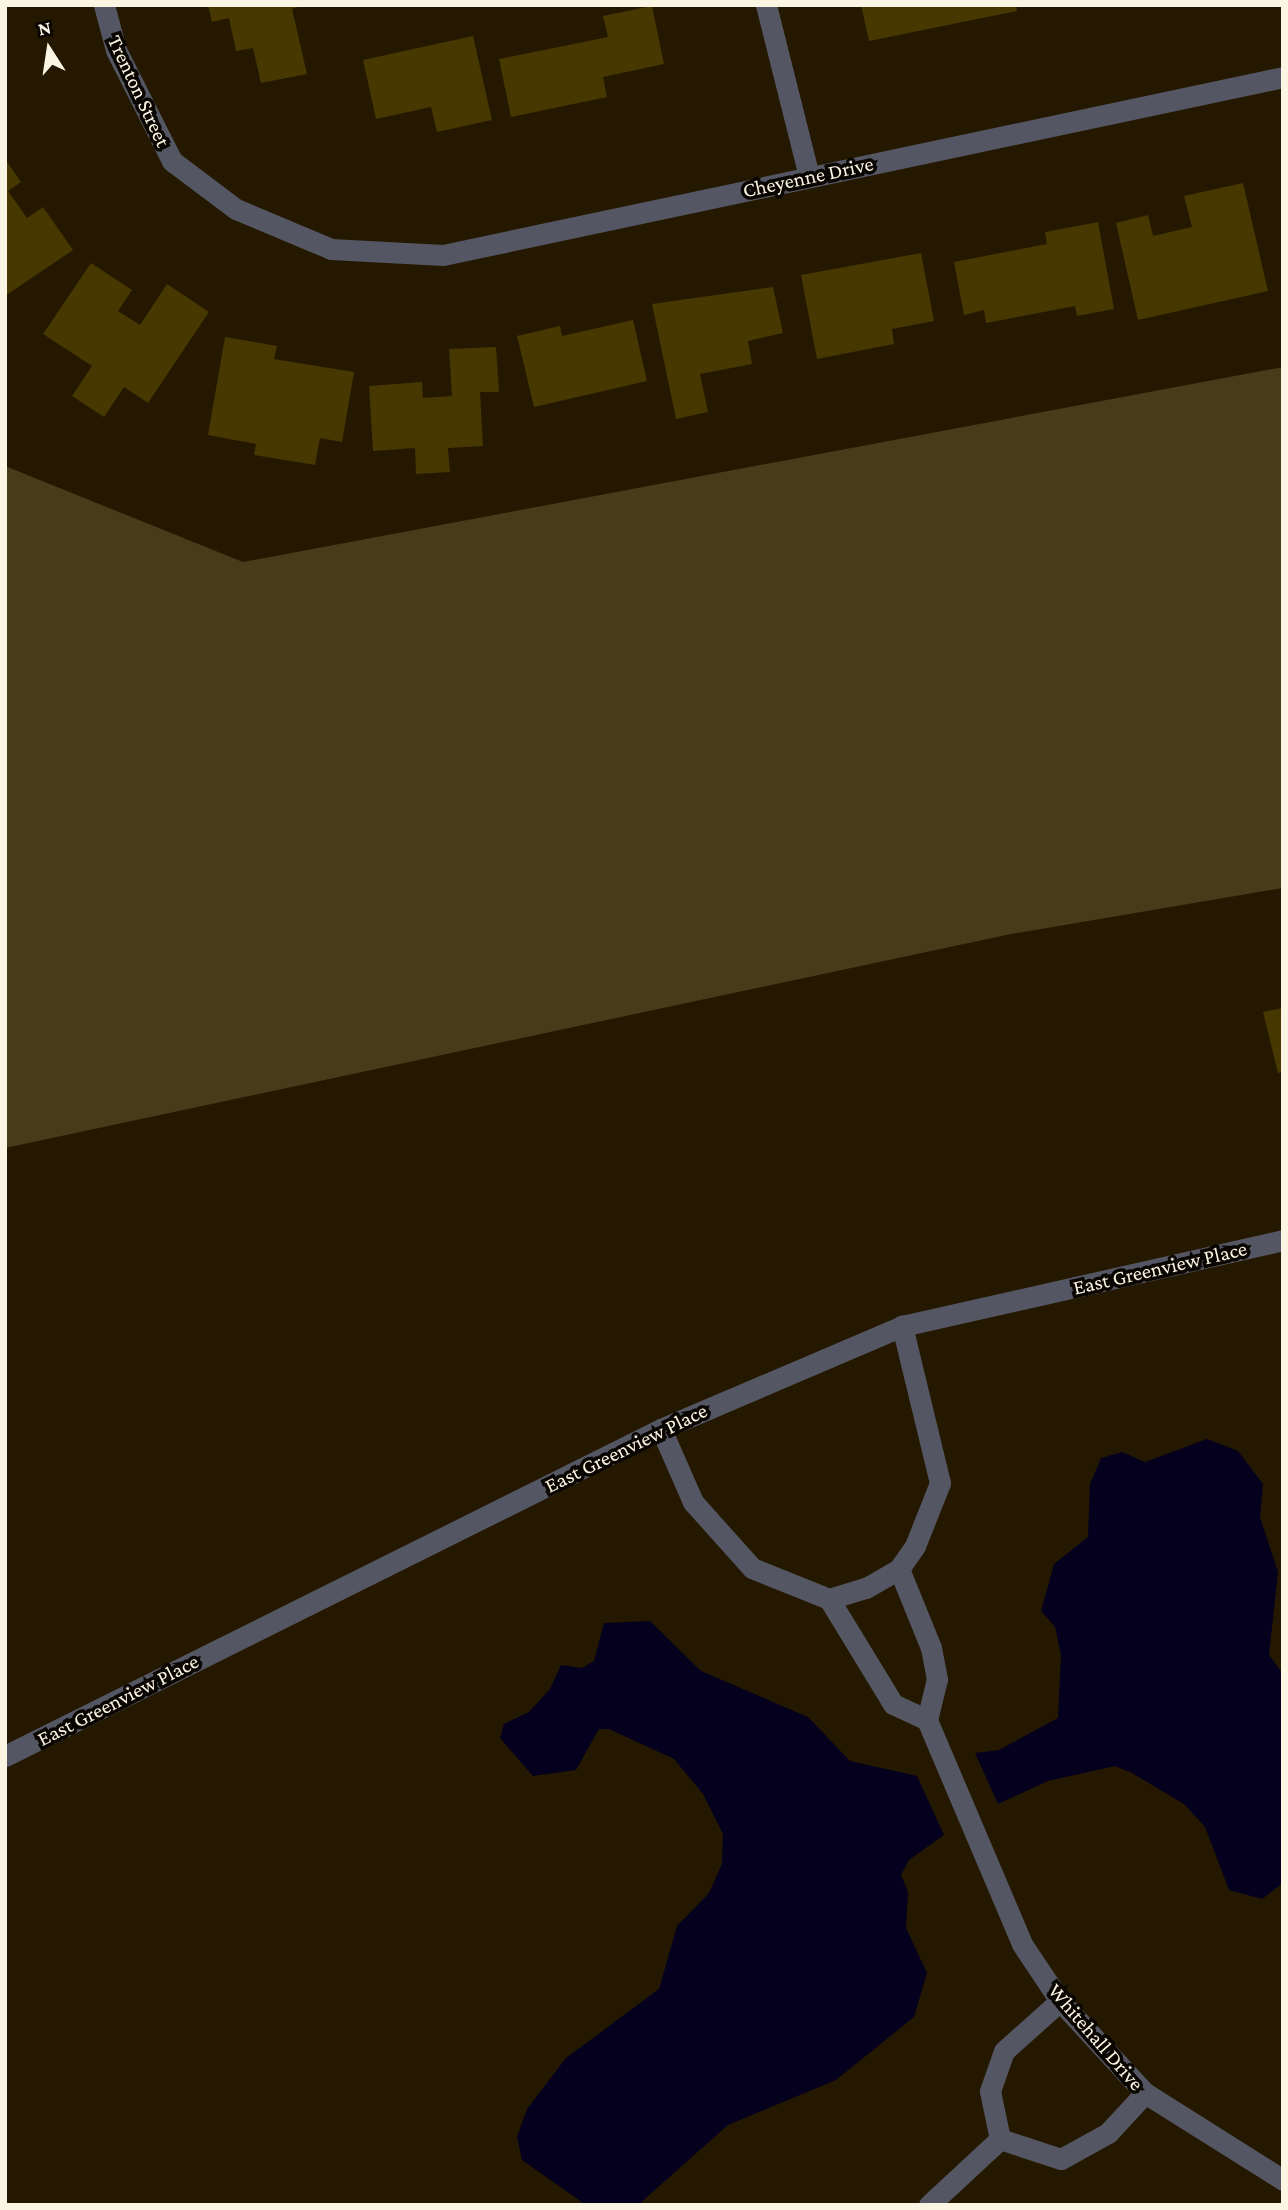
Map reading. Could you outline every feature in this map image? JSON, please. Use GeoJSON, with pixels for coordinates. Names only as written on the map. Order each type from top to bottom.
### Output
{"type":"FeatureCollection","features":[{"type":"Feature","properties":{"kind":"street","name":"Trenton Street"},"geometry":{"type":"LineString","coordinates":[[104,5],[116,50],[172,161],[236,209],[331,249]]}},
{"type":"Feature","properties":{"kind":"street"},"geometry":{"type":"LineString","coordinates":[[766,5],[808,176]]}},
{"type":"Feature","properties":{"kind":"street","name":"Cheyenne Drive"},"geometry":{"type":"LineString","coordinates":[[331,249],[443,255],[1283,77]]}},
{"type":"Feature","properties":{"kind":"street","name":"East Greenview Place"},"geometry":{"type":"LineString","coordinates":[[5,1756],[661,1429],[902,1326],[1283,1240]]}},
{"type":"Feature","properties":{"kind":"street"},"geometry":{"type":"LineString","coordinates":[[829,1599],[866,1588],[899,1569],[915,1546],[940,1483],[902,1326]]}},
{"type":"Feature","properties":{"kind":"street"},"geometry":{"type":"LineString","coordinates":[[661,1429],[694,1502],[752,1569],[829,1599],[893,1704],[927,1720],[937,1679],[932,1648],[899,1569]]}},
{"type":"Feature","properties":{"kind":"street","name":"Whitehall Drive"},"geometry":{"type":"LineString","coordinates":[[927,1720],[1022,1944],[1060,2001],[1145,2094],[1283,2180]]}},
{"type":"Feature","properties":{"kind":"street"},"geometry":{"type":"LineString","coordinates":[[1000,2139],[990,2091],[1004,2051],[1060,2001]]}},
{"type":"Feature","properties":{"kind":"street"},"geometry":{"type":"LineString","coordinates":[[1000,2139],[1061,2159],[1108,2133],[1145,2094]]}},
{"type":"Feature","properties":{"kind":"street"},"geometry":{"type":"LineString","coordinates":[[929,2205],[1000,2139]]}},
{"type":"Feature","properties":{"kind":"shaded area"},"geometry":{"type":"Polygon","coordinates":[[[1283,367],[1283,888],[1011,934],[5,1148],[5,466],[243,562],[1283,367]]]}},
{"type":"Feature","properties":{"kind":"water"},"geometry":{"type":"Polygon","coordinates":[[[1207,1439],[1238,1451],[1263,1484],[1260,1517],[1278,1572],[1269,1655],[1283,1674],[1283,1883],[1262,1899],[1229,1890],[1205,1827],[1184,1804],[1132,1773],[1115,1766],[1048,1781],[998,1804],[975,1753],[999,1750],[1058,1718],[1061,1655],[1055,1627],[1041,1611],[1054,1564],[1088,1537],[1090,1484],[1101,1458],[1122,1452],[1145,1462],[1207,1439]]]}},
{"type":"Feature","properties":{"kind":"water"},"geometry":{"type":"Polygon","coordinates":[[[650,1621],[701,1671],[808,1717],[850,1761],[917,1776],[944,1835],[909,1860],[901,1875],[908,1892],[906,1928],[927,1973],[914,2017],[836,2080],[728,2125],[638,2205],[586,2205],[522,2160],[517,2137],[527,2109],[566,2058],[659,1989],[677,1926],[709,1893],[722,1864],[723,1834],[703,1794],[674,1759],[609,1729],[599,1729],[576,1770],[533,1776],[500,1738],[504,1724],[529,1712],[550,1689],[561,1665],[582,1668],[594,1661],[604,1623],[650,1621]]]}},
{"type":"Feature","properties":{"kind":"building"},"geometry":{"type":"Polygon","coordinates":[[[208,5],[302,5],[292,9],[307,74],[261,83],[253,48],[236,51],[229,18],[212,22],[208,5]]]}},
{"type":"Feature","properties":{"kind":"building"},"geometry":{"type":"Polygon","coordinates":[[[861,5],[1016,5],[1017,11],[869,41],[861,5]]]}},
{"type":"Feature","properties":{"kind":"building"},"geometry":{"type":"Polygon","coordinates":[[[652,6],[664,64],[603,77],[607,97],[511,117],[499,59],[608,37],[603,16],[652,6]]]}},
{"type":"Feature","properties":{"kind":"building"},"geometry":{"type":"Polygon","coordinates":[[[473,36],[492,120],[437,132],[431,107],[376,119],[363,60],[473,36]]]}},
{"type":"Feature","properties":{"kind":"building"},"geometry":{"type":"Polygon","coordinates":[[[5,159],[21,182],[8,191],[27,218],[43,207],[73,250],[5,296],[5,159]]]}},
{"type":"Feature","properties":{"kind":"building"},"geometry":{"type":"Polygon","coordinates":[[[1243,183],[1268,291],[1138,320],[1116,223],[1148,215],[1153,236],[1192,227],[1184,196],[1243,183]]]}},
{"type":"Feature","properties":{"kind":"building"},"geometry":{"type":"Polygon","coordinates":[[[1098,222],[1114,309],[1077,316],[1075,306],[986,323],[984,310],[964,315],[954,262],[1047,244],[1045,232],[1098,222]]]}},
{"type":"Feature","properties":{"kind":"building"},"geometry":{"type":"Polygon","coordinates":[[[921,253],[934,321],[892,329],[894,344],[817,359],[801,275],[921,253]]]}},
{"type":"Feature","properties":{"kind":"building"},"geometry":{"type":"Polygon","coordinates":[[[91,263],[132,290],[118,311],[140,325],[167,284],[209,312],[148,403],[124,387],[104,417],[72,396],[92,366],[43,334],[91,263]]]}},
{"type":"Feature","properties":{"kind":"building"},"geometry":{"type":"Polygon","coordinates":[[[773,287],[783,333],[748,341],[752,364],[700,374],[708,412],[676,419],[652,304],[773,287]]]}},
{"type":"Feature","properties":{"kind":"building"},"geometry":{"type":"Polygon","coordinates":[[[633,320],[647,381],[534,407],[517,336],[560,326],[562,336],[633,320]]]}},
{"type":"Feature","properties":{"kind":"building"},"geometry":{"type":"Polygon","coordinates":[[[225,337],[277,346],[274,359],[354,372],[342,442],[320,438],[315,465],[254,455],[256,444],[208,435],[225,337]]]}},
{"type":"Feature","properties":{"kind":"building"},"geometry":{"type":"Polygon","coordinates":[[[496,347],[499,392],[480,392],[483,446],[448,448],[450,472],[416,474],[415,448],[373,451],[369,386],[422,382],[423,398],[452,396],[449,349],[496,347]]]}},
{"type":"Feature","properties":{"kind":"building"},"geometry":{"type":"Polygon","coordinates":[[[1283,1008],[1283,1072],[1278,1073],[1263,1012],[1283,1008]]]}}]}
